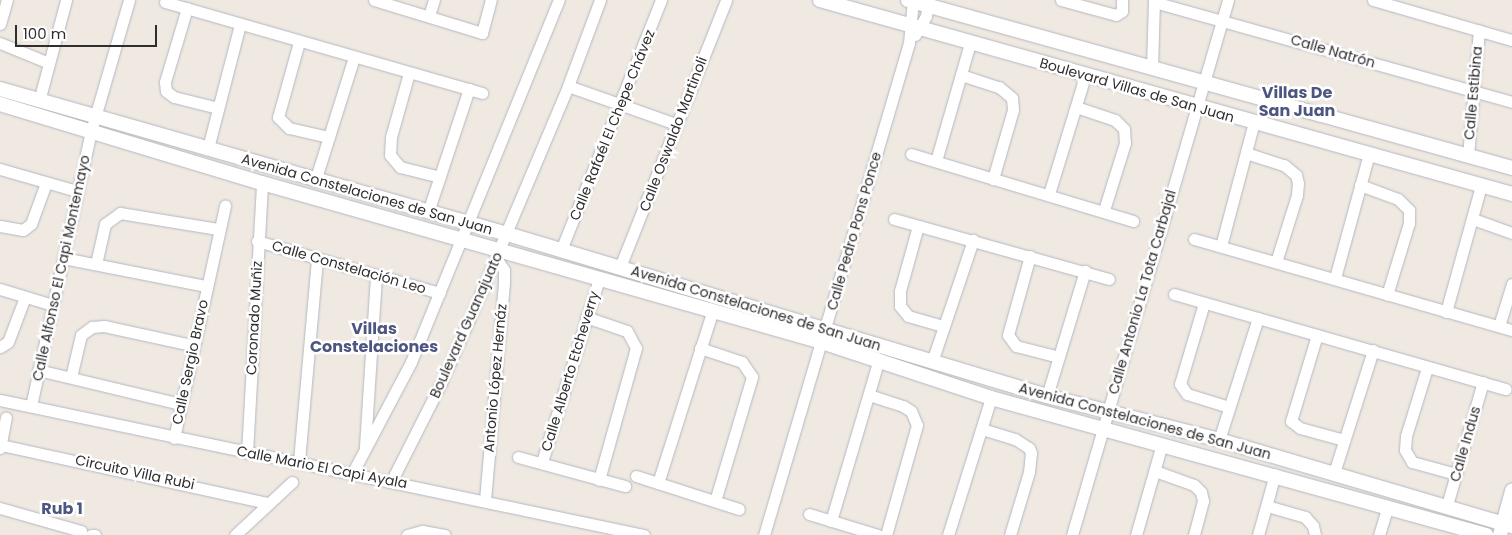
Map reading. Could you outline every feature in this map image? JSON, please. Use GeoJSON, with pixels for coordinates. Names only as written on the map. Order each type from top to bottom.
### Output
{"type":"FeatureCollection","features":[{"type":"Feature","properties":{"kind":"street"},"geometry":{"type":"LineString","coordinates":[[0,24],[7,0]]}},
{"type":"Feature","properties":{"kind":"street"},"geometry":{"type":"LineString","coordinates":[[38,100],[50,63],[66,0]]}},
{"type":"Feature","properties":{"kind":"street","name":"Calle Alfonso El Capi Montemayo"},"geometry":{"type":"LineString","coordinates":[[31,406],[91,131],[129,0]]}},
{"type":"Feature","properties":{"kind":"street"},"geometry":{"type":"LineString","coordinates":[[374,0],[482,33],[491,0]]}},
{"type":"Feature","properties":{"kind":"street"},"geometry":{"type":"LineString","coordinates":[[429,16],[434,0]]}},
{"type":"Feature","properties":{"kind":"street"},"geometry":{"type":"LineString","coordinates":[[353,472],[411,362],[469,224],[558,0]]}},
{"type":"Feature","properties":{"kind":"street","name":"Boulevard Guanajuato"},"geometry":{"type":"LineString","coordinates":[[392,480],[441,382],[498,253],[504,233],[568,86],[600,0]]}},
{"type":"Feature","properties":{"kind":"street","name":"Calle Rafaél El Chepe Chávez"},"geometry":{"type":"LineString","coordinates":[[562,250],[662,0]]}},
{"type":"Feature","properties":{"kind":"street","name":"Calle Oswaldo Martinoli"},"geometry":{"type":"LineString","coordinates":[[620,268],[726,0]]}},
{"type":"Feature","properties":{"kind":"street","name":"Boulevard Villas de San Juan"},"geometry":{"type":"LineString","coordinates":[[820,0],[914,28],[1512,194]]}},
{"type":"Feature","properties":{"kind":"street"},"geometry":{"type":"LineString","coordinates":[[911,0],[914,28]]}},
{"type":"Feature","properties":{"kind":"street","name":"Boulevard Villas de San Juan"},"geometry":{"type":"LineString","coordinates":[[911,0],[929,3],[1204,83],[1512,168]]}},
{"type":"Feature","properties":{"kind":"street"},"geometry":{"type":"LineString","coordinates":[[1061,0],[1116,15],[1122,6]]}},
{"type":"Feature","properties":{"kind":"street","name":"Calle Antonio La Tota Carbajal"},"geometry":{"type":"LineString","coordinates":[[1072,535],[1228,0]]}},
{"type":"Feature","properties":{"kind":"street"},"geometry":{"type":"LineString","coordinates":[[1373,0],[1512,40]]}},
{"type":"Feature","properties":{"kind":"street"},"geometry":{"type":"LineString","coordinates":[[1152,68],[1154,1]]}},
{"type":"Feature","properties":{"kind":"street","name":"Calle Natrón"},"geometry":{"type":"LineString","coordinates":[[1154,1],[1222,18],[1512,102]]}},
{"type":"Feature","properties":{"kind":"street"},"geometry":{"type":"LineString","coordinates":[[165,2],[482,93]]}},
{"type":"Feature","properties":{"kind":"street"},"geometry":{"type":"LineString","coordinates":[[914,28],[929,3]]}},
{"type":"Feature","properties":{"kind":"street"},"geometry":{"type":"LineString","coordinates":[[187,8],[165,82],[166,91],[174,97],[218,108]]}},
{"type":"Feature","properties":{"kind":"street"},"geometry":{"type":"LineString","coordinates":[[208,148],[240,24]]}},
{"type":"Feature","properties":{"kind":"street","name":"Calle Pedro Pons Ponce"},"geometry":{"type":"LineString","coordinates":[[764,535],[914,28]]}},
{"type":"Feature","properties":{"kind":"street","name":"Calle Estibina"},"geometry":{"type":"LineString","coordinates":[[1468,156],[1479,30]]}},
{"type":"Feature","properties":{"kind":"street"},"geometry":{"type":"LineString","coordinates":[[300,42],[278,117],[289,128],[329,137]]}},
{"type":"Feature","properties":{"kind":"street"},"geometry":{"type":"LineString","coordinates":[[0,43],[50,63]]}},
{"type":"Feature","properties":{"kind":"street"},"geometry":{"type":"LineString","coordinates":[[936,161],[970,43]]}},
{"type":"Feature","properties":{"kind":"street"},"geometry":{"type":"LineString","coordinates":[[315,181],[354,57]]}},
{"type":"Feature","properties":{"kind":"street"},"geometry":{"type":"LineString","coordinates":[[409,73],[391,137],[390,155],[400,167],[440,177]]}},
{"type":"Feature","properties":{"kind":"street"},"geometry":{"type":"LineString","coordinates":[[962,75],[999,87],[1012,98],[1013,110],[992,179]]}},
{"type":"Feature","properties":{"kind":"street"},"geometry":{"type":"LineString","coordinates":[[1049,194],[1086,76]]}},
{"type":"Feature","properties":{"kind":"street"},"geometry":{"type":"LineString","coordinates":[[568,86],[620,106],[676,124]]}},
{"type":"Feature","properties":{"kind":"street","name":"Avenida Constelaciones de San Juan"},"geometry":{"type":"LineString","coordinates":[[0,89],[208,148],[315,181],[562,250],[1047,396],[1219,440],[1447,505],[1505,528]]}},
{"type":"Feature","properties":{"kind":"street"},"geometry":{"type":"LineString","coordinates":[[428,212],[469,89]]}},
{"type":"Feature","properties":{"kind":"street","name":"Avenida Constelaciones de San Juan"},"geometry":{"type":"LineString","coordinates":[[0,104],[262,184],[462,239],[498,253],[713,310],[822,342],[991,398],[1276,474],[1486,535]]}},
{"type":"Feature","properties":{"kind":"street"},"geometry":{"type":"LineString","coordinates":[[1076,107],[1116,120],[1124,129],[1125,143],[1104,210]]}},
{"type":"Feature","properties":{"kind":"street"},"geometry":{"type":"LineString","coordinates":[[1222,246],[1254,122]]}},
{"type":"Feature","properties":{"kind":"street"},"geometry":{"type":"LineString","coordinates":[[1246,153],[1284,165],[1296,175],[1298,183],[1297,195],[1276,262]]}},
{"type":"Feature","properties":{"kind":"street"},"geometry":{"type":"LineString","coordinates":[[911,154],[1104,210],[1133,221]]}},
{"type":"Feature","properties":{"kind":"street"},"geometry":{"type":"LineString","coordinates":[[1335,278],[1369,154]]}},
{"type":"Feature","properties":{"kind":"street"},"geometry":{"type":"LineString","coordinates":[[0,169],[77,191]]}},
{"type":"Feature","properties":{"kind":"street"},"geometry":{"type":"LineString","coordinates":[[0,226],[23,230],[31,224],[46,183]]}},
{"type":"Feature","properties":{"kind":"street","name":"Coronado Muñiz"},"geometry":{"type":"LineString","coordinates":[[247,453],[257,241],[262,184]]}},
{"type":"Feature","properties":{"kind":"street"},"geometry":{"type":"LineString","coordinates":[[1360,185],[1398,198],[1409,210],[1410,223],[1387,295]]}},
{"type":"Feature","properties":{"kind":"street"},"geometry":{"type":"LineString","coordinates":[[1446,312],[1481,186]]}},
{"type":"Feature","properties":{"kind":"street","name":"Calle Sergio Bravo"},"geometry":{"type":"LineString","coordinates":[[174,438],[192,345],[225,206]]}},
{"type":"Feature","properties":{"kind":"street"},"geometry":{"type":"LineString","coordinates":[[96,264],[106,224],[120,213],[218,229]]}},
{"type":"Feature","properties":{"kind":"street"},"geometry":{"type":"LineString","coordinates":[[894,219],[1109,278]]}},
{"type":"Feature","properties":{"kind":"street"},"geometry":{"type":"LineString","coordinates":[[1473,219],[1512,232]]}},
{"type":"Feature","properties":{"kind":"street"},"geometry":{"type":"LineString","coordinates":[[918,226],[900,292],[900,306],[908,316],[944,326]]}},
{"type":"Feature","properties":{"kind":"street"},"geometry":{"type":"LineString","coordinates":[[1194,239],[1512,330]]}},
{"type":"Feature","properties":{"kind":"street"},"geometry":{"type":"LineString","coordinates":[[932,362],[973,240]]}},
{"type":"Feature","properties":{"kind":"street","name":"Calle Constelación Leo"},"geometry":{"type":"LineString","coordinates":[[257,241],[317,260],[440,293]]}},
{"type":"Feature","properties":{"kind":"street","name":"Antonio López Hernáz"},"geometry":{"type":"LineString","coordinates":[[484,500],[504,282],[504,270],[498,253]]}},
{"type":"Feature","properties":{"kind":"street"},"geometry":{"type":"LineString","coordinates":[[1030,256],[1008,335],[1016,346],[1059,357]]}},
{"type":"Feature","properties":{"kind":"street","name":"Calle Sergio Bravo"},"geometry":{"type":"LineString","coordinates":[[63,258],[206,286]]}},
{"type":"Feature","properties":{"kind":"street"},"geometry":{"type":"LineString","coordinates":[[299,461],[317,260]]}},
{"type":"Feature","properties":{"kind":"street"},"geometry":{"type":"LineString","coordinates":[[1047,396],[1085,271]]}},
{"type":"Feature","properties":{"kind":"street"},"geometry":{"type":"LineString","coordinates":[[365,449],[376,276]]}},
{"type":"Feature","properties":{"kind":"street","name":"Calle Alberto Etcheverry"},"geometry":{"type":"LineString","coordinates":[[542,462],[599,279]]}},
{"type":"Feature","properties":{"kind":"street"},"geometry":{"type":"LineString","coordinates":[[1499,326],[1512,284]]}},
{"type":"Feature","properties":{"kind":"street"},"geometry":{"type":"LineString","coordinates":[[0,289],[53,305]]}},
{"type":"Feature","properties":{"kind":"street"},"geometry":{"type":"LineString","coordinates":[[1174,294],[1373,350],[1427,368],[1506,389]]}},
{"type":"Feature","properties":{"kind":"street"},"geometry":{"type":"LineString","coordinates":[[0,347],[8,342],[25,296]]}},
{"type":"Feature","properties":{"kind":"street"},"geometry":{"type":"LineString","coordinates":[[1204,303],[1180,384],[1187,394],[1229,407]]}},
{"type":"Feature","properties":{"kind":"street"},"geometry":{"type":"LineString","coordinates":[[658,483],[713,310]]}},
{"type":"Feature","properties":{"kind":"street"},"geometry":{"type":"LineString","coordinates":[[586,317],[627,331],[636,348],[599,480]]}},
{"type":"Feature","properties":{"kind":"street"},"geometry":{"type":"LineString","coordinates":[[1219,440],[1258,318]]}},
{"type":"Feature","properties":{"kind":"street"},"geometry":{"type":"LineString","coordinates":[[71,377],[81,335],[92,327],[104,326],[192,345]]}},
{"type":"Feature","properties":{"kind":"street"},"geometry":{"type":"LineString","coordinates":[[1317,335],[1292,421],[1300,428],[1344,440]]}},
{"type":"Feature","properties":{"kind":"street"},"geometry":{"type":"LineString","coordinates":[[700,348],[742,362],[752,377],[715,501]]}},
{"type":"Feature","properties":{"kind":"street"},"geometry":{"type":"LineString","coordinates":[[1334,473],[1373,350]]}},
{"type":"Feature","properties":{"kind":"street"},"geometry":{"type":"LineString","coordinates":[[831,521],[878,362]]}},
{"type":"Feature","properties":{"kind":"street"},"geometry":{"type":"LineString","coordinates":[[1427,368],[1406,436],[1405,450],[1412,462],[1456,474]]}},
{"type":"Feature","properties":{"kind":"street"},"geometry":{"type":"LineString","coordinates":[[38,370],[181,404]]}},
{"type":"Feature","properties":{"kind":"street","name":"Calle Indus"},"geometry":{"type":"LineString","coordinates":[[1447,505],[1483,382]]}},
{"type":"Feature","properties":{"kind":"street"},"geometry":{"type":"LineString","coordinates":[[869,395],[903,406],[911,411],[917,425],[886,535]]}},
{"type":"Feature","properties":{"kind":"street"},"geometry":{"type":"LineString","coordinates":[[948,535],[991,398]]}},
{"type":"Feature","properties":{"kind":"street","name":"Calle Mario El Capi Ayala"},"geometry":{"type":"LineString","coordinates":[[0,400],[247,453],[299,461],[392,480],[644,535]]}},
{"type":"Feature","properties":{"kind":"street","name":"Circuito Villa Rubi"},"geometry":{"type":"LineString","coordinates":[[6,418],[0,446],[268,502]]}},
{"type":"Feature","properties":{"kind":"street"},"geometry":{"type":"LineString","coordinates":[[982,429],[1014,439],[1029,448],[1031,453],[1029,472],[1010,535]]}},
{"type":"Feature","properties":{"kind":"street"},"geometry":{"type":"LineString","coordinates":[[1136,535],[1162,444]]}},
{"type":"Feature","properties":{"kind":"street"},"geometry":{"type":"LineString","coordinates":[[518,457],[625,486]]}},
{"type":"Feature","properties":{"kind":"street"},"geometry":{"type":"LineString","coordinates":[[1155,471],[1194,485],[1201,492],[1203,501],[1194,535]]}},
{"type":"Feature","properties":{"kind":"street"},"geometry":{"type":"LineString","coordinates":[[1258,535],[1276,474]]}},
{"type":"Feature","properties":{"kind":"street"},"geometry":{"type":"LineString","coordinates":[[636,476],[739,509]]}},
{"type":"Feature","properties":{"kind":"street"},"geometry":{"type":"LineString","coordinates":[[235,535],[268,502],[292,482]]}},
{"type":"Feature","properties":{"kind":"street"},"geometry":{"type":"LineString","coordinates":[[1505,528],[1512,492]]}},
{"type":"Feature","properties":{"kind":"street"},"geometry":{"type":"LineString","coordinates":[[1267,506],[1304,517],[1313,526],[1315,535]]}},
{"type":"Feature","properties":{"kind":"street"},"geometry":{"type":"LineString","coordinates":[[1379,535],[1388,506]]}},
{"type":"Feature","properties":{"kind":"street"},"geometry":{"type":"LineString","coordinates":[[0,508],[81,531],[81,535]]}},
{"type":"Feature","properties":{"kind":"street"},"geometry":{"type":"LineString","coordinates":[[809,514],[878,535]]}},
{"type":"Feature","properties":{"kind":"street"},"geometry":{"type":"LineString","coordinates":[[407,535],[422,531],[445,535]]}},
{"type":"Feature","properties":{"kind":"district","name":"Villas De San Juan"},"geometry":{"type":"Point","coordinates":[1297,102]}},
{"type":"Feature","properties":{"kind":"district","name":"Villas Constelaciones"},"geometry":{"type":"Point","coordinates":[374,338]}},
{"type":"Feature","properties":{"kind":"district","name":"Rub 1"},"geometry":{"type":"Point","coordinates":[62,509]}}]}
